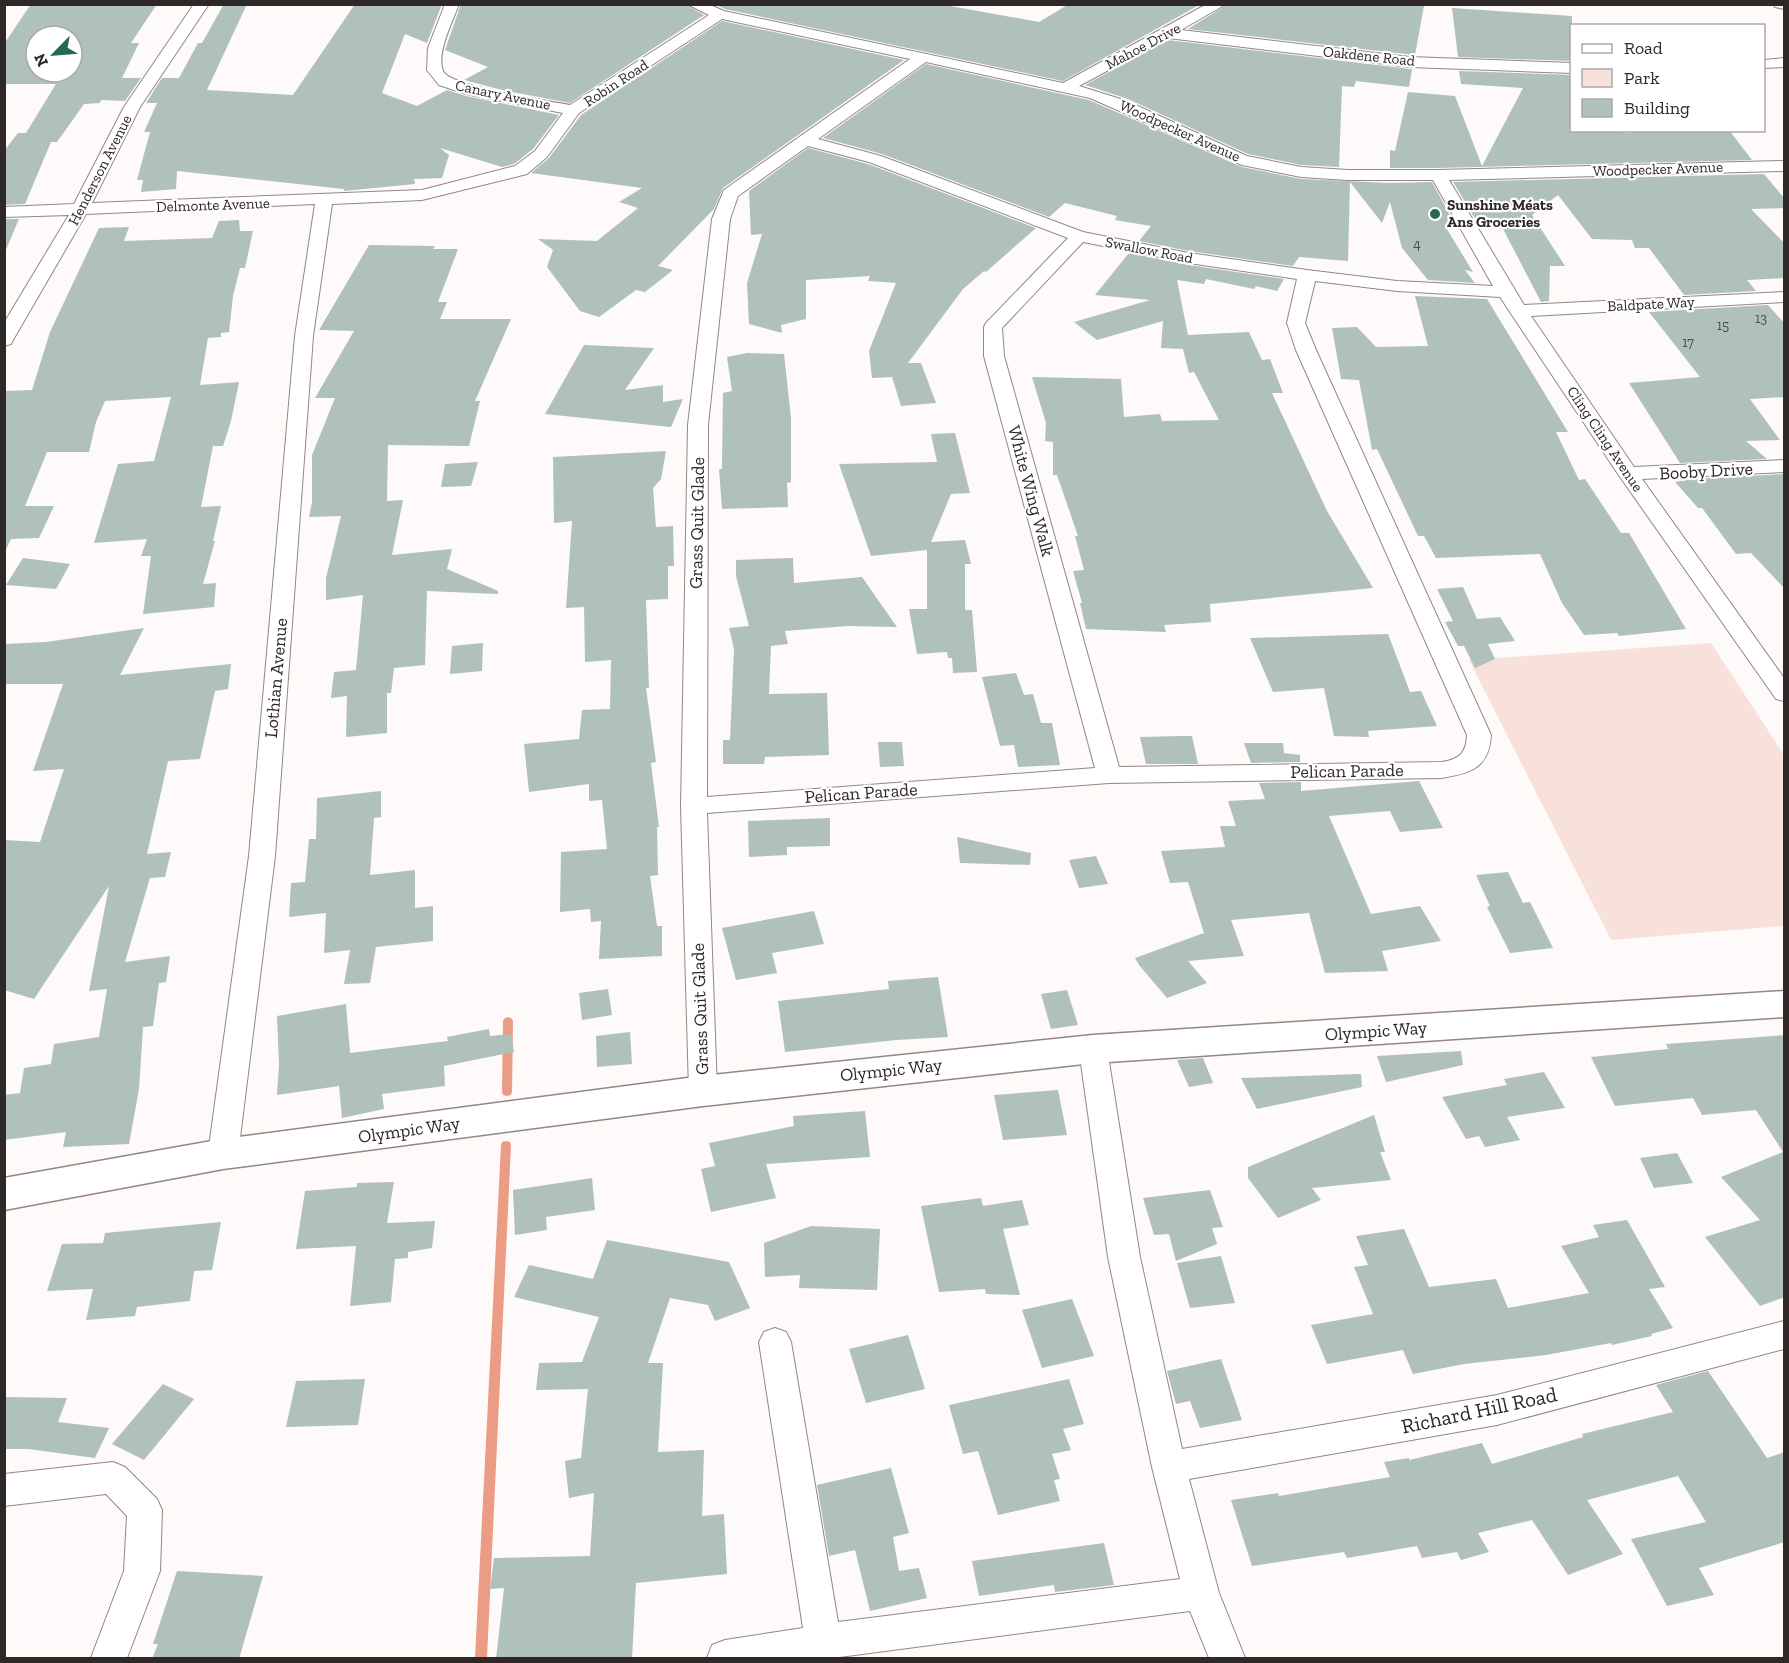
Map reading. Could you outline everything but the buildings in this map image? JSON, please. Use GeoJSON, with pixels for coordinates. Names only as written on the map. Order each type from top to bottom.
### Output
{"type":"FeatureCollection","features":[{"type":"Feature","properties":{"kind":"street","name":"Henderson Avenue"},"geometry":{"type":"LineString","coordinates":[[4,340],[80,210],[132,107],[202,4]]}},
{"type":"Feature","properties":{"kind":"street","name":"Canary Avenue"},"geometry":{"type":"LineString","coordinates":[[452,4],[435,48],[435,70],[444,82],[466,89],[573,110]]}},
{"type":"Feature","properties":{"kind":"street","name":"Woodpecker Avenue"},"geometry":{"type":"LineString","coordinates":[[694,4],[720,14],[1066,87],[1121,104],[1242,160],[1301,172],[1347,175],[1438,175],[1785,166]]}},
{"type":"Feature","properties":{"kind":"street","name":"Mahoe Drive"},"geometry":{"type":"LineString","coordinates":[[1066,87],[1219,4]]}},
{"type":"Feature","properties":{"kind":"street","name":"Robin Road"},"geometry":{"type":"LineString","coordinates":[[422,195],[520,170],[541,154],[573,110],[720,14]]}},
{"type":"Feature","properties":{"kind":"street","name":"Oakdene Road"},"geometry":{"type":"LineString","coordinates":[[1167,33],[1410,62],[1570,68]]}},
{"type":"Feature","properties":{"kind":"street","name":"Grass Quit Glade"},"geometry":{"type":"LineString","coordinates":[[703,1091],[694,806],[698,425],[721,219],[730,194],[922,58]]}},
{"type":"Feature","properties":{"kind":"street"},"geometry":{"type":"LineString","coordinates":[[1765,64],[1785,63]]}},
{"type":"Feature","properties":{"kind":"street","name":"Swallow Road"},"geometry":{"type":"LineString","coordinates":[[807,141],[875,159],[1079,236],[1189,258],[1307,275],[1397,286],[1506,292]]}},
{"type":"Feature","properties":{"kind":"street","name":"Cling Cling Avenue"},"geometry":{"type":"LineString","coordinates":[[1438,175],[1518,311],[1628,474],[1785,694]]}},
{"type":"Feature","properties":{"kind":"street","name":"Delmonte Avenue"},"geometry":{"type":"LineString","coordinates":[[4,213],[422,195]]}},
{"type":"Feature","properties":{"kind":"street","name":"Lothian Avenue"},"geometry":{"type":"LineString","coordinates":[[224,1154],[262,856],[304,336],[324,201]]}},
{"type":"Feature","properties":{"kind":"street","name":"White Wing Walk"},"geometry":{"type":"LineString","coordinates":[[1079,236],[993,327],[994,356],[1109,775]]}},
{"type":"Feature","properties":{"kind":"street","name":"Pelican Parade"},"geometry":{"type":"LineString","coordinates":[[694,806],[1109,775],[1442,770],[1471,762],[1479,748],[1479,735],[1306,350],[1296,323],[1307,275]]}},
{"type":"Feature","properties":{"kind":"street","name":"Baldpate Way"},"geometry":{"type":"LineString","coordinates":[[1518,311],[1785,297]]}},
{"type":"Feature","properties":{"kind":"street","name":"Booby Drive"},"geometry":{"type":"LineString","coordinates":[[1628,474],[1785,466]]}},
{"type":"Feature","properties":{"kind":"street","name":"Olympic Way"},"geometry":{"type":"LineString","coordinates":[[4,1194],[224,1154],[703,1091],[1093,1049],[1785,1004]]}},
{"type":"Feature","properties":{"kind":"street"},"geometry":{"type":"LineString","coordinates":[[1093,1049],[1124,1257],[1169,1467],[1201,1593],[1227,1659]]}},
{"type":"Feature","properties":{"kind":"street","name":"Richard Hill Road"},"geometry":{"type":"LineString","coordinates":[[1169,1467],[1497,1410],[1785,1335]]}},
{"type":"Feature","properties":{"kind":"street"},"geometry":{"type":"LineString","coordinates":[[775,1342],[823,1642]]}},
{"type":"Feature","properties":{"kind":"street"},"geometry":{"type":"LineString","coordinates":[[4,1490],[113,1478],[145,1510],[142,1571],[109,1659]]}},
{"type":"Feature","properties":{"kind":"street"},"geometry":{"type":"LineString","coordinates":[[725,1659],[823,1642],[1201,1593]]}},
{"type":"Feature","properties":{"kind":"green space"},"geometry":{"type":"Polygon","coordinates":[[[1711,643],[1784,755],[1784,926],[1611,940],[1469,660],[1711,643]]]}},
{"type":"Feature","properties":{"kind":"waterway"},"geometry":{"type":"LineString","coordinates":[[507,1092],[508,1021]]}},
{"type":"Feature","properties":{"kind":"waterway"},"geometry":{"type":"LineString","coordinates":[[481,1658],[506,1145]]}},
{"type":"Feature","properties":{"kind":"place","name":"Sunshine Méats Ans Groceries"},"geometry":{"type":"Point","coordinates":[1435,214]}}]}
